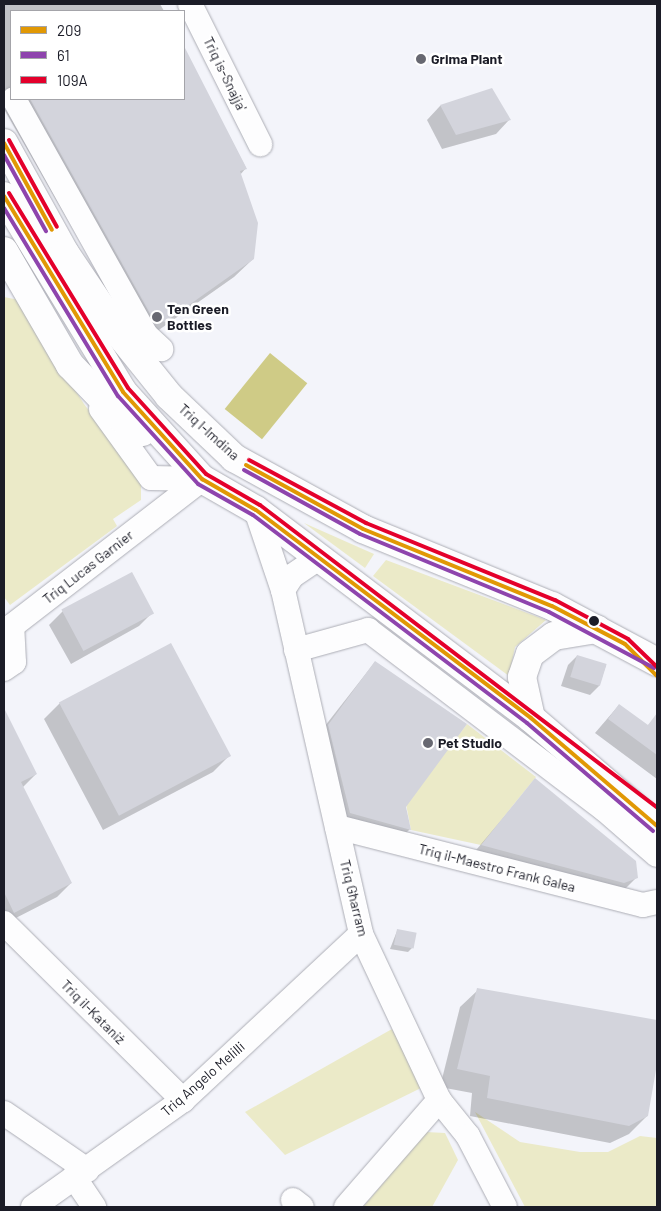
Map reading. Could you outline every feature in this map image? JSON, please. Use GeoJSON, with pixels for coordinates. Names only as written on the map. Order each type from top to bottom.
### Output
{"type":"FeatureCollection","features":[{"type":"Feature","properties":{"kind":"highway","name":"Triq l-Imdina"},"geometry":{"type":"LineString","coordinates":[[4,143],[65,253],[120,335],[169,396],[234,458],[363,529],[552,606],[657,662]]}},
{"type":"Feature","properties":{"kind":"highway"},"geometry":{"type":"LineString","coordinates":[[4,196],[86,338],[153,429],[202,479],[256,510],[316,560],[531,718],[630,799],[657,826]]}},
{"type":"Feature","properties":{"kind":"highway"},"geometry":{"type":"LineString","coordinates":[[4,251],[10,279],[70,365],[122,419],[181,457]]}},
{"type":"Feature","properties":{"kind":"highway"},"geometry":{"type":"LineString","coordinates":[[531,718],[522,677],[530,654],[554,636],[596,629]]}},
{"type":"Feature","properties":{"kind":"highway"},"geometry":{"type":"LineString","coordinates":[[625,644],[657,676]]}},
{"type":"Feature","properties":{"kind":"highway"},"geometry":{"type":"LineString","coordinates":[[630,799],[657,815]]}},
{"type":"Feature","properties":{"kind":"street","name":"Triq is-Snajja'"},"geometry":{"type":"LineString","coordinates":[[190,4],[260,144]]}},
{"type":"Feature","properties":{"kind":"street"},"geometry":{"type":"LineString","coordinates":[[4,81],[10,92]]}},
{"type":"Feature","properties":{"kind":"street"},"geometry":{"type":"LineString","coordinates":[[15,100],[146,335],[162,349]]}},
{"type":"Feature","properties":{"kind":"street"},"geometry":{"type":"LineString","coordinates":[[120,335],[127,300]]}},
{"type":"Feature","properties":{"kind":"street"},"geometry":{"type":"LineString","coordinates":[[70,365],[152,478],[202,479]]}},
{"type":"Feature","properties":{"kind":"street","name":"Triq Lucas Garnier"},"geometry":{"type":"LineString","coordinates":[[4,669],[14,662],[12,626],[202,479]]}},
{"type":"Feature","properties":{"kind":"street","name":"Triq Għarram"},"geometry":{"type":"LineString","coordinates":[[256,510],[283,590],[361,934],[439,1100],[468,1136],[505,1207]]}},
{"type":"Feature","properties":{"kind":"street"},"geometry":{"type":"LineString","coordinates":[[283,590],[292,576],[316,560]]}},
{"type":"Feature","properties":{"kind":"street"},"geometry":{"type":"LineString","coordinates":[[296,650],[368,630],[604,809],[657,855]]}},
{"type":"Feature","properties":{"kind":"street","name":"Triq il-Maestro Frank Galea"},"geometry":{"type":"LineString","coordinates":[[337,827],[643,905],[657,902]]}},
{"type":"Feature","properties":{"kind":"street","name":"Triq il-Kataniż"},"geometry":{"type":"LineString","coordinates":[[4,923],[183,1100]]}},
{"type":"Feature","properties":{"kind":"street","name":"Triq Angelo Melilli"},"geometry":{"type":"LineString","coordinates":[[33,1207],[183,1100],[361,934]]}},
{"type":"Feature","properties":{"kind":"street"},"geometry":{"type":"LineString","coordinates":[[346,1207],[439,1100]]}},
{"type":"Feature","properties":{"kind":"street"},"geometry":{"type":"LineString","coordinates":[[4,1113],[80,1174],[94,1207]]}},
{"type":"Feature","properties":{"kind":"green space"},"geometry":{"type":"Polygon","coordinates":[[[4,297],[19,300],[84,404],[141,479],[141,500],[113,519],[117,526],[10,605],[4,597],[4,297]]]}},
{"type":"Feature","properties":{"kind":"green space"},"geometry":{"type":"Polygon","coordinates":[[[304,523],[374,554],[365,568],[304,523]]]}},
{"type":"Feature","properties":{"kind":"green space"},"geometry":{"type":"Polygon","coordinates":[[[386,560],[546,620],[515,647],[509,676],[373,576],[386,560]]]}},
{"type":"Feature","properties":{"kind":"green space"},"geometry":{"type":"Polygon","coordinates":[[[467,724],[536,777],[481,845],[411,830],[406,804],[467,724]]]}},
{"type":"Feature","properties":{"kind":"green space"},"geometry":{"type":"Polygon","coordinates":[[[392,1029],[423,1087],[285,1155],[245,1112],[392,1029]]]}},
{"type":"Feature","properties":{"kind":"green space"},"geometry":{"type":"Polygon","coordinates":[[[475,1112],[520,1142],[580,1152],[608,1152],[640,1136],[657,1138],[657,1207],[525,1207],[475,1112]]]}},
{"type":"Feature","properties":{"kind":"green space"},"geometry":{"type":"Polygon","coordinates":[[[426,1132],[445,1133],[458,1160],[432,1207],[363,1207],[426,1132]]]}},
{"type":"Feature","properties":{"kind":"shaded area"},"geometry":{"type":"Polygon","coordinates":[[[270,353],[307,383],[262,439],[225,409],[270,353]]]}},
{"type":"Feature","properties":{"kind":"building"},"geometry":{"type":"Polygon","coordinates":[[[185,48],[247,169],[240,171],[258,223],[254,259],[165,322],[153,319],[31,100],[185,100],[185,48]]]}},
{"type":"Feature","properties":{"kind":"building"},"geometry":{"type":"Polygon","coordinates":[[[492,88],[511,120],[456,135],[440,105],[492,88]]]}},
{"type":"Feature","properties":{"kind":"building"},"geometry":{"type":"Polygon","coordinates":[[[132,572],[154,613],[83,651],[61,610],[132,572]]]}},
{"type":"Feature","properties":{"kind":"building"},"geometry":{"type":"Polygon","coordinates":[[[171,643],[231,756],[119,816],[59,703],[171,643]]]}},
{"type":"Feature","properties":{"kind":"building"},"geometry":{"type":"Polygon","coordinates":[[[577,655],[607,664],[600,686],[570,677],[577,655]]]}},
{"type":"Feature","properties":{"kind":"building"},"geometry":{"type":"Polygon","coordinates":[[[375,661],[467,724],[406,807],[411,830],[350,813],[328,725],[375,661]]]}},
{"type":"Feature","properties":{"kind":"building"},"geometry":{"type":"Polygon","coordinates":[[[619,704],[648,725],[657,713],[657,755],[608,719],[619,704]]]}},
{"type":"Feature","properties":{"kind":"building"},"geometry":{"type":"Polygon","coordinates":[[[4,708],[37,774],[21,782],[72,883],[14,913],[4,892],[4,708]]]}},
{"type":"Feature","properties":{"kind":"building"},"geometry":{"type":"Polygon","coordinates":[[[535,778],[636,861],[638,878],[624,883],[481,845],[535,778]]]}},
{"type":"Feature","properties":{"kind":"building"},"geometry":{"type":"Polygon","coordinates":[[[397,929],[417,933],[414,949],[394,945],[397,929]]]}},
{"type":"Feature","properties":{"kind":"building"},"geometry":{"type":"Polygon","coordinates":[[[477,988],[657,1020],[657,1064],[648,1116],[629,1126],[487,1098],[490,1076],[457,1069],[477,988]]]}},
{"type":"Feature","properties":{"kind":"transit line","name":"109A"},"geometry":{"type":"LineString","coordinates":[[9,140],[57,227]]}},
{"type":"Feature","properties":{"kind":"transit line","name":"209"},"geometry":{"type":"LineString","coordinates":[[4,143],[52,230]]}},
{"type":"Feature","properties":{"kind":"transit line","name":"61"},"geometry":{"type":"LineString","coordinates":[[4,155],[46,231]]}},
{"type":"Feature","properties":{"kind":"transit line","name":"109A"},"geometry":{"type":"LineString","coordinates":[[9,193],[128,388],[206,474],[260,505],[657,807]]}},
{"type":"Feature","properties":{"kind":"transit line","name":"209"},"geometry":{"type":"LineString","coordinates":[[4,196],[123,392],[202,479],[256,510],[531,718],[657,826]]}},
{"type":"Feature","properties":{"kind":"transit line","name":"61"},"geometry":{"type":"LineString","coordinates":[[4,208],[118,396],[198,484],[253,515],[527,723],[653,831]]}},
{"type":"Feature","properties":{"kind":"transit line","name":"109A"},"geometry":{"type":"LineString","coordinates":[[249,460],[366,523],[555,600],[628,639],[657,667]]}},
{"type":"Feature","properties":{"kind":"transit line","name":"209"},"geometry":{"type":"LineString","coordinates":[[246,465],[363,529],[552,606],[625,644],[657,676]]}},
{"type":"Feature","properties":{"kind":"transit line","name":"61"},"geometry":{"type":"LineString","coordinates":[[244,470],[360,534],[549,612],[654,668]]}},
{"type":"Feature","properties":{"kind":"place","name":"Grima Plant"},"geometry":{"type":"Point","coordinates":[421,59]}},
{"type":"Feature","properties":{"kind":"place","name":"Ten Green Bottles"},"geometry":{"type":"Point","coordinates":[157,317]}},
{"type":"Feature","properties":{"kind":"place","name":"Pet Studio"},"geometry":{"type":"Point","coordinates":[428,743]}}]}
